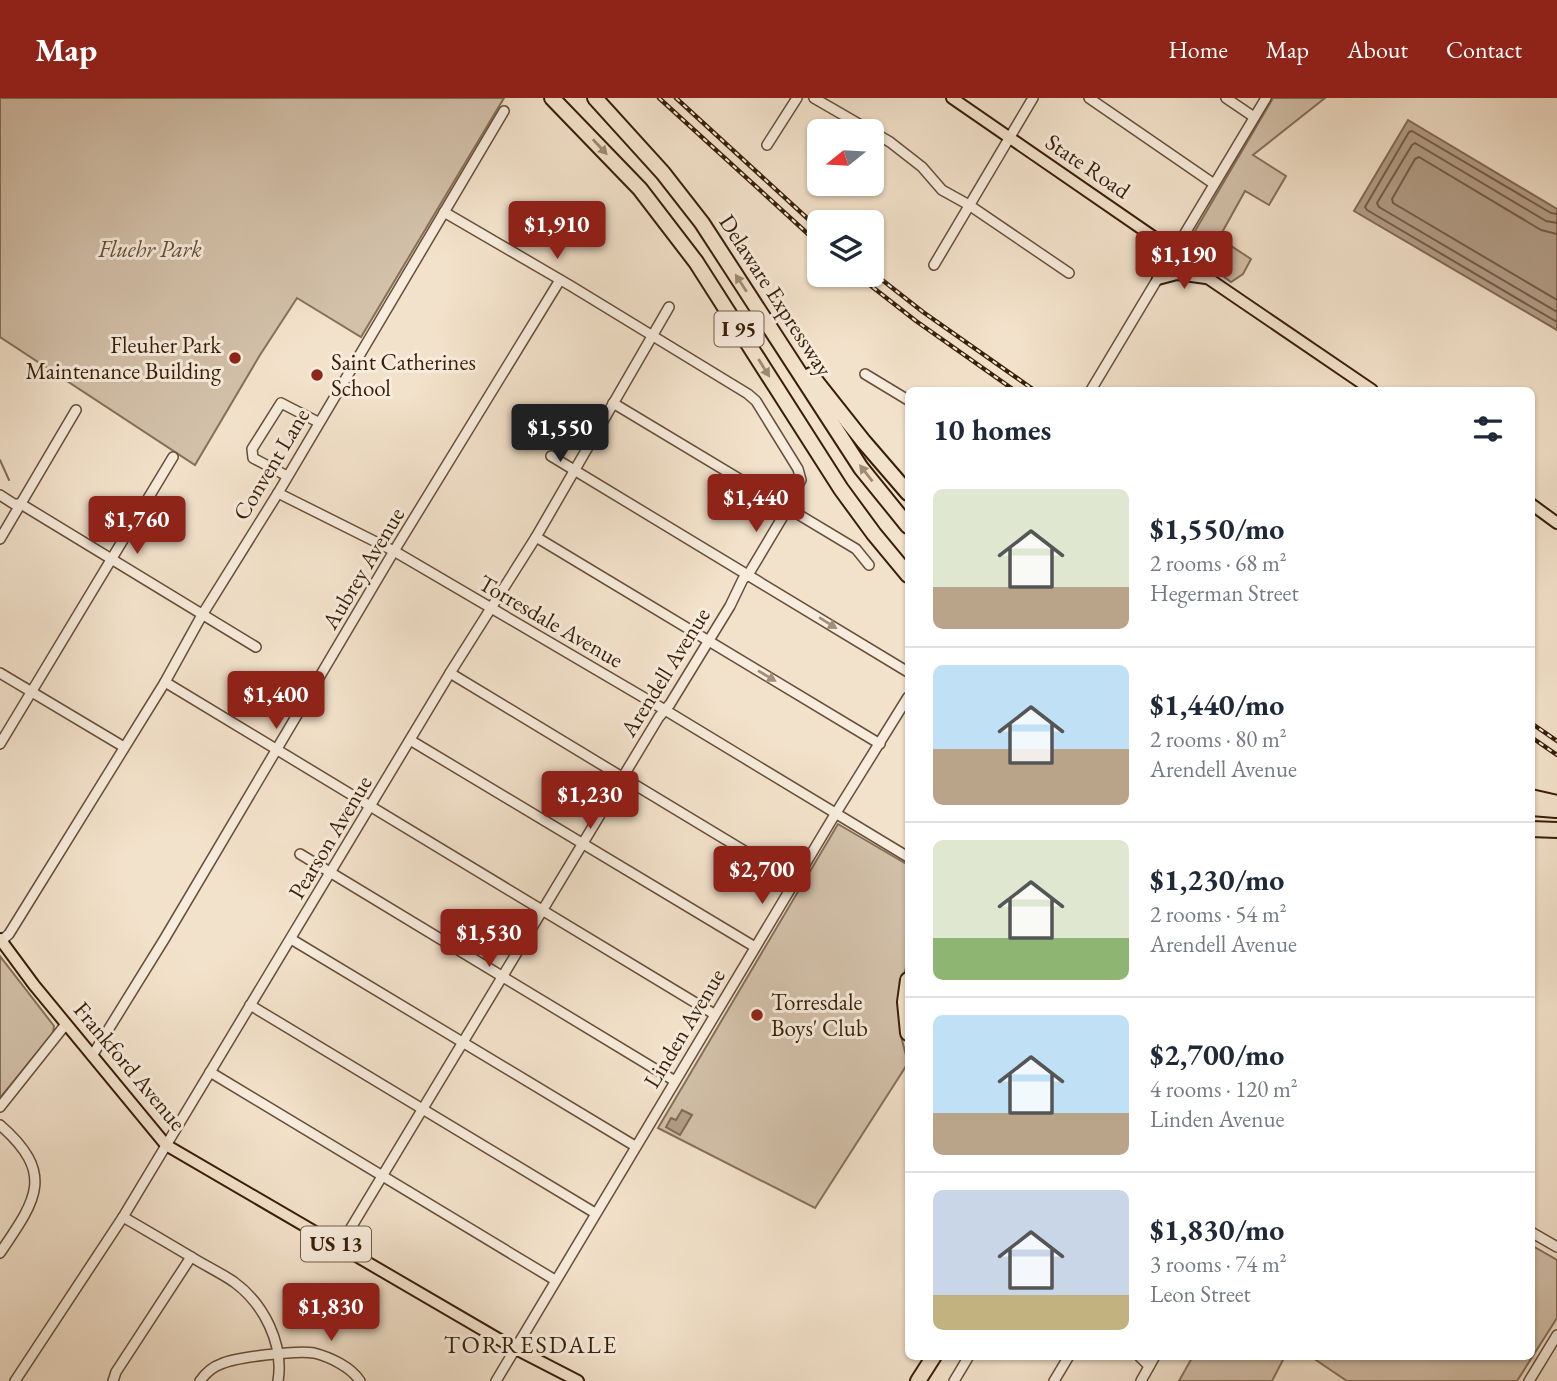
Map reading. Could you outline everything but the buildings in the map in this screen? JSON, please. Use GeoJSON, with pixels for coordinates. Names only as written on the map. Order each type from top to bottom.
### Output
{"type":"FeatureCollection","features":[{"type":"Feature","properties":{"kind":"highway","name":"I 95"},"geometry":{"type":"LineString","coordinates":[[552,98],[640,189],[696,262],[841,488],[905,571]]}},
{"type":"Feature","properties":{"kind":"highway","name":"Delaware Expressway"},"geometry":{"type":"LineString","coordinates":[[595,98],[677,190],[702,223],[861,468],[905,522]]}},
{"type":"Feature","properties":{"kind":"highway"},"geometry":{"type":"LineString","coordinates":[[757,307],[905,490]]}},
{"type":"Feature","properties":{"kind":"highway"},"geometry":{"type":"LineString","coordinates":[[1535,798],[1557,803]]}},
{"type":"Feature","properties":{"kind":"highway"},"geometry":{"type":"LineString","coordinates":[[1535,808],[1557,810]]}},
{"type":"Feature","properties":{"kind":"highway"},"geometry":{"type":"LineString","coordinates":[[1535,829],[1557,830]]}},
{"type":"Feature","properties":{"kind":"highway"},"geometry":{"type":"LineString","coordinates":[[1535,836],[1557,835]]}},
{"type":"Feature","properties":{"kind":"highway"},"geometry":{"type":"LineString","coordinates":[[918,1381],[931,1360]]}},
{"type":"Feature","properties":{"kind":"highway"},"geometry":{"type":"LineString","coordinates":[[929,1381],[942,1360]]}},
{"type":"Feature","properties":{"kind":"main road","name":"State Road"},"geometry":{"type":"LineString","coordinates":[[952,98],[1174,251],[1207,278],[1368,387]]}},
{"type":"Feature","properties":{"kind":"main road"},"geometry":{"type":"LineString","coordinates":[[1158,279],[1177,274],[1207,278]]}},
{"type":"Feature","properties":{"kind":"main road"},"geometry":{"type":"LineString","coordinates":[[1535,507],[1557,523]]}},
{"type":"Feature","properties":{"kind":"main road","name":"Frankford Avenue"},"geometry":{"type":"LineString","coordinates":[[1,940],[166,1145],[514,1348],[578,1381]]}},
{"type":"Feature","properties":{"kind":"street"},"geometry":{"type":"LineString","coordinates":[[768,145],[797,98]]}},
{"type":"Feature","properties":{"kind":"street"},"geometry":{"type":"LineString","coordinates":[[814,98],[890,142],[922,167],[939,188],[969,205],[1069,273]]}},
{"type":"Feature","properties":{"kind":"street"},"geometry":{"type":"LineString","coordinates":[[934,265],[1032,98]]}},
{"type":"Feature","properties":{"kind":"street"},"geometry":{"type":"LineString","coordinates":[[1089,98],[1214,184]]}},
{"type":"Feature","properties":{"kind":"street"},"geometry":{"type":"LineString","coordinates":[[1226,98],[1254,117]]}},
{"type":"Feature","properties":{"kind":"street"},"geometry":{"type":"LineString","coordinates":[[1093,387],[1266,98]]}},
{"type":"Feature","properties":{"kind":"street","name":"Convent Lane"},"geometry":{"type":"LineString","coordinates":[[1,940],[9,934],[165,682],[202,615],[278,493],[504,111]]}},
{"type":"Feature","properties":{"kind":"street"},"geometry":{"type":"LineString","coordinates":[[444,212],[654,336]]}},
{"type":"Feature","properties":{"kind":"street","name":"Aubrey Avenue"},"geometry":{"type":"LineString","coordinates":[[92,1056],[278,750],[394,551],[560,280]]}},
{"type":"Feature","properties":{"kind":"street","name":"Pearson Avenue"},"geometry":{"type":"LineString","coordinates":[[15,1381],[123,1217],[450,673],[537,537],[669,307]]}},
{"type":"Feature","properties":{"kind":"street","name":"Arendell Avenue"},"geometry":{"type":"LineString","coordinates":[[340,1246],[622,777],[708,641],[743,579],[748,575],[788,508],[802,477],[748,394],[654,336]]}},
{"type":"Feature","properties":{"kind":"street"},"geometry":{"type":"LineString","coordinates":[[865,374],[905,398]]}},
{"type":"Feature","properties":{"kind":"street"},"geometry":{"type":"LineString","coordinates":[[287,476],[253,458],[252,450],[281,403],[318,422]]}},
{"type":"Feature","properties":{"kind":"street"},"geometry":{"type":"LineString","coordinates":[[614,403],[856,549],[869,565]]}},
{"type":"Feature","properties":{"kind":"street"},"geometry":{"type":"LineString","coordinates":[[0,540],[76,410]]}},
{"type":"Feature","properties":{"kind":"street"},"geometry":{"type":"LineString","coordinates":[[551,456],[905,670]]}},
{"type":"Feature","properties":{"kind":"street"},"geometry":{"type":"LineString","coordinates":[[0,744],[173,457]]}},
{"type":"Feature","properties":{"kind":"street","name":"Torresdale Avenue"},"geometry":{"type":"LineString","coordinates":[[278,493],[394,551],[905,855]]}},
{"type":"Feature","properties":{"kind":"street"},"geometry":{"type":"LineString","coordinates":[[0,495],[14,504],[21,504],[112,558],[256,647]]}},
{"type":"Feature","properties":{"kind":"street"},"geometry":{"type":"LineString","coordinates":[[537,537],[880,744]]}},
{"type":"Feature","properties":{"kind":"street"},"geometry":{"type":"LineString","coordinates":[[0,673],[124,747]]}},
{"type":"Feature","properties":{"kind":"street"},"geometry":{"type":"LineString","coordinates":[[450,673],[794,881]]}},
{"type":"Feature","properties":{"kind":"street"},"geometry":{"type":"LineString","coordinates":[[165,682],[715,1014]]}},
{"type":"Feature","properties":{"kind":"street","name":"Linden Avenue"},"geometry":{"type":"LineString","coordinates":[[496,1381],[674,1080],[905,702]]}},
{"type":"Feature","properties":{"kind":"street"},"geometry":{"type":"LineString","coordinates":[[410,740],[755,947]]}},
{"type":"Feature","properties":{"kind":"street"},"geometry":{"type":"LineString","coordinates":[[300,854],[674,1080]]}},
{"type":"Feature","properties":{"kind":"street"},"geometry":{"type":"LineString","coordinates":[[291,939],[635,1146]]}},
{"type":"Feature","properties":{"kind":"street"},"geometry":{"type":"LineString","coordinates":[[250,1005],[595,1213]]}},
{"type":"Feature","properties":{"kind":"street"},"geometry":{"type":"LineString","coordinates":[[0,1107],[66,1024]]}},
{"type":"Feature","properties":{"kind":"street"},"geometry":{"type":"LineString","coordinates":[[210,1072],[555,1280]]}},
{"type":"Feature","properties":{"kind":"street"},"geometry":{"type":"LineString","coordinates":[[0,1125],[26,1150],[35,1184],[27,1213],[0,1253]]}},
{"type":"Feature","properties":{"kind":"street"},"geometry":{"type":"LineString","coordinates":[[123,1217],[233,1281],[254,1300],[270,1326],[278,1355],[278,1381]]}},
{"type":"Feature","properties":{"kind":"street"},"geometry":{"type":"LineString","coordinates":[[1535,1234],[1557,1247]]}},
{"type":"Feature","properties":{"kind":"street"},"geometry":{"type":"LineString","coordinates":[[113,1381],[116,1372],[191,1257]]}},
{"type":"Feature","properties":{"kind":"street"},"geometry":{"type":"LineString","coordinates":[[1529,1381],[1556,1338]]}},
{"type":"Feature","properties":{"kind":"street"},"geometry":{"type":"LineString","coordinates":[[200,1381],[220,1364],[312,1353],[324,1356],[354,1373],[360,1381]]}},
{"type":"Feature","properties":{"kind":"street"},"geometry":{"type":"LineString","coordinates":[[954,1381],[967,1360]]}},
{"type":"Feature","properties":{"kind":"street"},"geometry":{"type":"LineString","coordinates":[[1054,1381],[1067,1360]]}},
{"type":"Feature","properties":{"kind":"street"},"geometry":{"type":"LineString","coordinates":[[1143,1360],[1149,1366]]}},
{"type":"Feature","properties":{"kind":"street"},"geometry":{"type":"LineString","coordinates":[[1141,1381],[1153,1360]]}},
{"type":"Feature","properties":{"kind":"green space","name":"Fluehr Park"},"geometry":{"type":"Polygon","coordinates":[[[0,98],[504,98],[361,337],[297,298],[195,465],[0,337],[0,98]]]}},
{"type":"Feature","properties":{"kind":"green space"},"geometry":{"type":"Polygon","coordinates":[[[1273,98],[1325,98],[1253,155],[1286,176],[1269,205],[1245,191],[1219,238],[1251,259],[1243,274],[1231,282],[1185,248],[1273,98]]]}},
{"type":"Feature","properties":{"kind":"green space"},"geometry":{"type":"Polygon","coordinates":[[[838,824],[905,863],[905,971],[900,993],[905,1068],[815,1208],[658,1128],[838,824]]]}},
{"type":"Feature","properties":{"kind":"green space"},"geometry":{"type":"Polygon","coordinates":[[[0,956],[54,1026],[53,1033],[0,1098],[0,956]]]}},
{"type":"Feature","properties":{"kind":"green space"},"geometry":{"type":"Polygon","coordinates":[[[1535,1247],[1557,1260],[1557,1318],[1535,1353],[1535,1247]]]}},
{"type":"Feature","properties":{"kind":"green space"},"geometry":{"type":"Polygon","coordinates":[[[1191,1360],[1283,1360],[1272,1381],[1179,1381],[1191,1360]]]}},
{"type":"Feature","properties":{"kind":"green space"},"geometry":{"type":"Polygon","coordinates":[[[1316,1360],[1530,1360],[1517,1381],[1347,1381],[1316,1360]]]}},
{"type":"Feature","properties":{"kind":"water"},"geometry":{"type":"Polygon","coordinates":[[[1408,120],[1557,209],[1557,330],[1354,211],[1408,120]]]}},
{"type":"Feature","properties":{"kind":"water"},"geometry":{"type":"Polygon","coordinates":[[[682,1110],[692,1115],[680,1135],[666,1127],[671,1118],[676,1120],[682,1110]]]}},
{"type":"Feature","properties":{"kind":"waterway"},"geometry":{"type":"LineString","coordinates":[[0,460],[9,480]]}},
{"type":"Feature","properties":{"kind":"railway"},"geometry":{"type":"LineString","coordinates":[[659,98],[807,233]]}},
{"type":"Feature","properties":{"kind":"railway"},"geometry":{"type":"LineString","coordinates":[[676,98],[807,218]]}},
{"type":"Feature","properties":{"kind":"railway"},"geometry":{"type":"LineString","coordinates":[[884,281],[1030,387]]}},
{"type":"Feature","properties":{"kind":"railway"},"geometry":{"type":"LineString","coordinates":[[872,287],[1010,387]]}},
{"type":"Feature","properties":{"kind":"railway"},"geometry":{"type":"LineString","coordinates":[[1535,726],[1557,741]]}},
{"type":"Feature","properties":{"kind":"railway"},"geometry":{"type":"LineString","coordinates":[[1535,740],[1557,755]]}},
{"type":"Feature","properties":{"kind":"place","name":"Fleuher Park Maintenance Building"},"geometry":{"type":"Point","coordinates":[235,358]}},
{"type":"Feature","properties":{"kind":"place","name":"Saint Catherines School"},"geometry":{"type":"Point","coordinates":[317,375]}},
{"type":"Feature","properties":{"kind":"place","name":"Torresdale Boys' Club"},"geometry":{"type":"Point","coordinates":[757,1015]}},
{"type":"Feature","properties":{"kind":"district","name":"TORRESDALE"},"geometry":{"type":"Point","coordinates":[531,1345]}}]}
